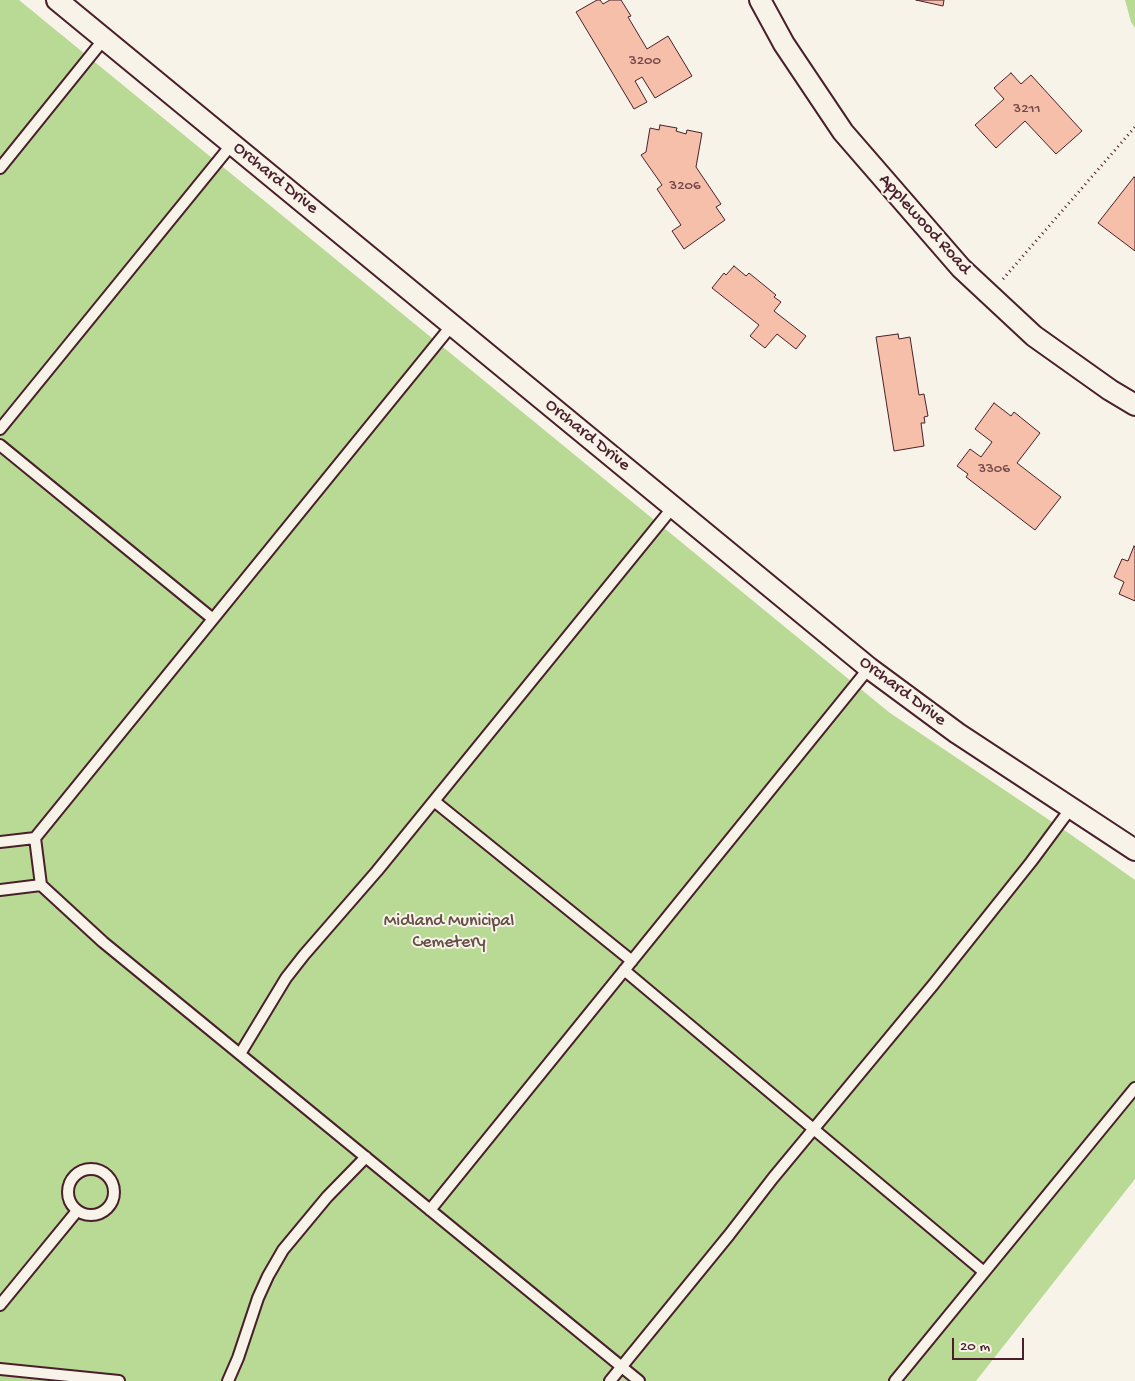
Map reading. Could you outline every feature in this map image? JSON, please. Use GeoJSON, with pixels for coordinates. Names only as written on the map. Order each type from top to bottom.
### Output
{"type":"FeatureCollection","features":[{"type":"Feature","properties":{"kind":"street","name":"Orchard Drive"},"geometry":{"type":"LineString","coordinates":[[57,0],[869,668],[957,733],[1135,850]]}},
{"type":"Feature","properties":{"kind":"street","name":"Applewood Road"},"geometry":{"type":"LineString","coordinates":[[760,0],[784,44],[842,132],[960,268],[1034,336],[1110,390],[1135,405]]}},
{"type":"Feature","properties":{"kind":"lane"},"geometry":{"type":"LineString","coordinates":[[0,168],[104,39]]}},
{"type":"Feature","properties":{"kind":"lane"},"geometry":{"type":"LineString","coordinates":[[0,428],[232,144]]}},
{"type":"Feature","properties":{"kind":"lane"},"geometry":{"type":"LineString","coordinates":[[0,842],[35,838],[452,325]]}},
{"type":"Feature","properties":{"kind":"lane"},"geometry":{"type":"LineString","coordinates":[[0,445],[213,619]]}},
{"type":"Feature","properties":{"kind":"lane"},"geometry":{"type":"LineString","coordinates":[[240,1054],[286,978],[434,801],[673,507]]}},
{"type":"Feature","properties":{"kind":"lane"},"geometry":{"type":"LineString","coordinates":[[430,1210],[869,668]]}},
{"type":"Feature","properties":{"kind":"lane"},"geometry":{"type":"LineString","coordinates":[[434,801],[632,961]]}},
{"type":"Feature","properties":{"kind":"lane"},"geometry":{"type":"LineString","coordinates":[[610,1381],[933,985],[1072,808]]}},
{"type":"Feature","properties":{"kind":"lane"},"geometry":{"type":"LineString","coordinates":[[35,838],[41,885],[103,942],[639,1381]]}},
{"type":"Feature","properties":{"kind":"lane"},"geometry":{"type":"LineString","coordinates":[[0,890],[41,885]]}},
{"type":"Feature","properties":{"kind":"lane"},"geometry":{"type":"LineString","coordinates":[[624,970],[984,1272]]}},
{"type":"Feature","properties":{"kind":"lane"},"geometry":{"type":"LineString","coordinates":[[895,1381],[1135,1088]]}},
{"type":"Feature","properties":{"kind":"lane"},"geometry":{"type":"LineString","coordinates":[[228,1381],[238,1358],[258,1298],[268,1276],[284,1250],[327,1197],[366,1157]]}},
{"type":"Feature","properties":{"kind":"lane"},"geometry":{"type":"LineString","coordinates":[[92,1168],[102,1171],[114,1185],[114,1195],[111,1204],[100,1214],[92,1216],[84,1215],[77,1211],[70,1204],[68,1194],[69,1184],[74,1176],[82,1170],[92,1168]]}},
{"type":"Feature","properties":{"kind":"lane"},"geometry":{"type":"LineString","coordinates":[[0,1306],[77,1211]]}},
{"type":"Feature","properties":{"kind":"lane"},"geometry":{"type":"LineString","coordinates":[[0,1369],[119,1381]]}},
{"type":"Feature","properties":{"kind":"path"},"geometry":{"type":"LineString","coordinates":[[989,295],[1135,127]]}},
{"type":"Feature","properties":{"kind":"green space","name":"Midland Municipal Cemetery"},"geometry":{"type":"Polygon","coordinates":[[[0,0],[19,0],[890,713],[1135,880],[1135,1179],[976,1381],[0,1381],[0,0]]]}},
{"type":"Feature","properties":{"kind":"green space"},"geometry":{"type":"Polygon","coordinates":[[[1125,0],[1135,0],[1135,28],[1131,22],[1125,0]]]}},
{"type":"Feature","properties":{"kind":"building"},"geometry":{"type":"Polygon","coordinates":[[[600,0],[603,4],[610,0],[621,0],[631,16],[628,17],[647,49],[668,36],[692,76],[655,98],[642,77],[635,81],[647,102],[634,109],[576,12],[600,0]]]}},
{"type":"Feature","properties":{"kind":"building"},"geometry":{"type":"Polygon","coordinates":[[[916,0],[944,0],[943,6],[916,0]]]}},
{"type":"Feature","properties":{"kind":"building"},"geometry":{"type":"Polygon","coordinates":[[[1011,73],[1021,84],[1031,75],[1082,131],[1056,154],[1025,121],[996,148],[975,125],[1004,99],[994,88],[1011,73]]]}},
{"type":"Feature","properties":{"kind":"building"},"geometry":{"type":"Polygon","coordinates":[[[660,125],[677,128],[676,131],[686,134],[687,130],[702,133],[696,167],[721,204],[716,207],[725,220],[684,249],[672,231],[681,225],[657,189],[662,185],[641,155],[646,152],[650,128],[659,130],[660,125]]]}},
{"type":"Feature","properties":{"kind":"building"},"geometry":{"type":"Polygon","coordinates":[[[1135,178],[1135,251],[1098,223],[1135,178]]]}},
{"type":"Feature","properties":{"kind":"building"},"geometry":{"type":"Polygon","coordinates":[[[734,266],[746,276],[749,273],[776,295],[774,297],[781,302],[774,311],[806,336],[796,349],[777,334],[765,348],[750,336],[759,325],[712,288],[724,273],[726,275],[734,266]]]}},
{"type":"Feature","properties":{"kind":"building"},"geometry":{"type":"Polygon","coordinates":[[[898,334],[899,339],[910,337],[919,395],[924,394],[928,416],[924,417],[925,423],[921,423],[924,446],[894,451],[876,337],[898,334]]]}},
{"type":"Feature","properties":{"kind":"building"},"geometry":{"type":"Polygon","coordinates":[[[994,403],[1011,416],[1014,412],[1040,433],[1017,463],[1061,497],[1035,530],[966,477],[968,474],[957,466],[970,449],[981,457],[992,442],[975,429],[994,403]]]}},
{"type":"Feature","properties":{"kind":"building"},"geometry":{"type":"Polygon","coordinates":[[[1134,546],[1135,601],[1119,594],[1124,582],[1114,577],[1122,559],[1128,561],[1134,546]]]}}]}
